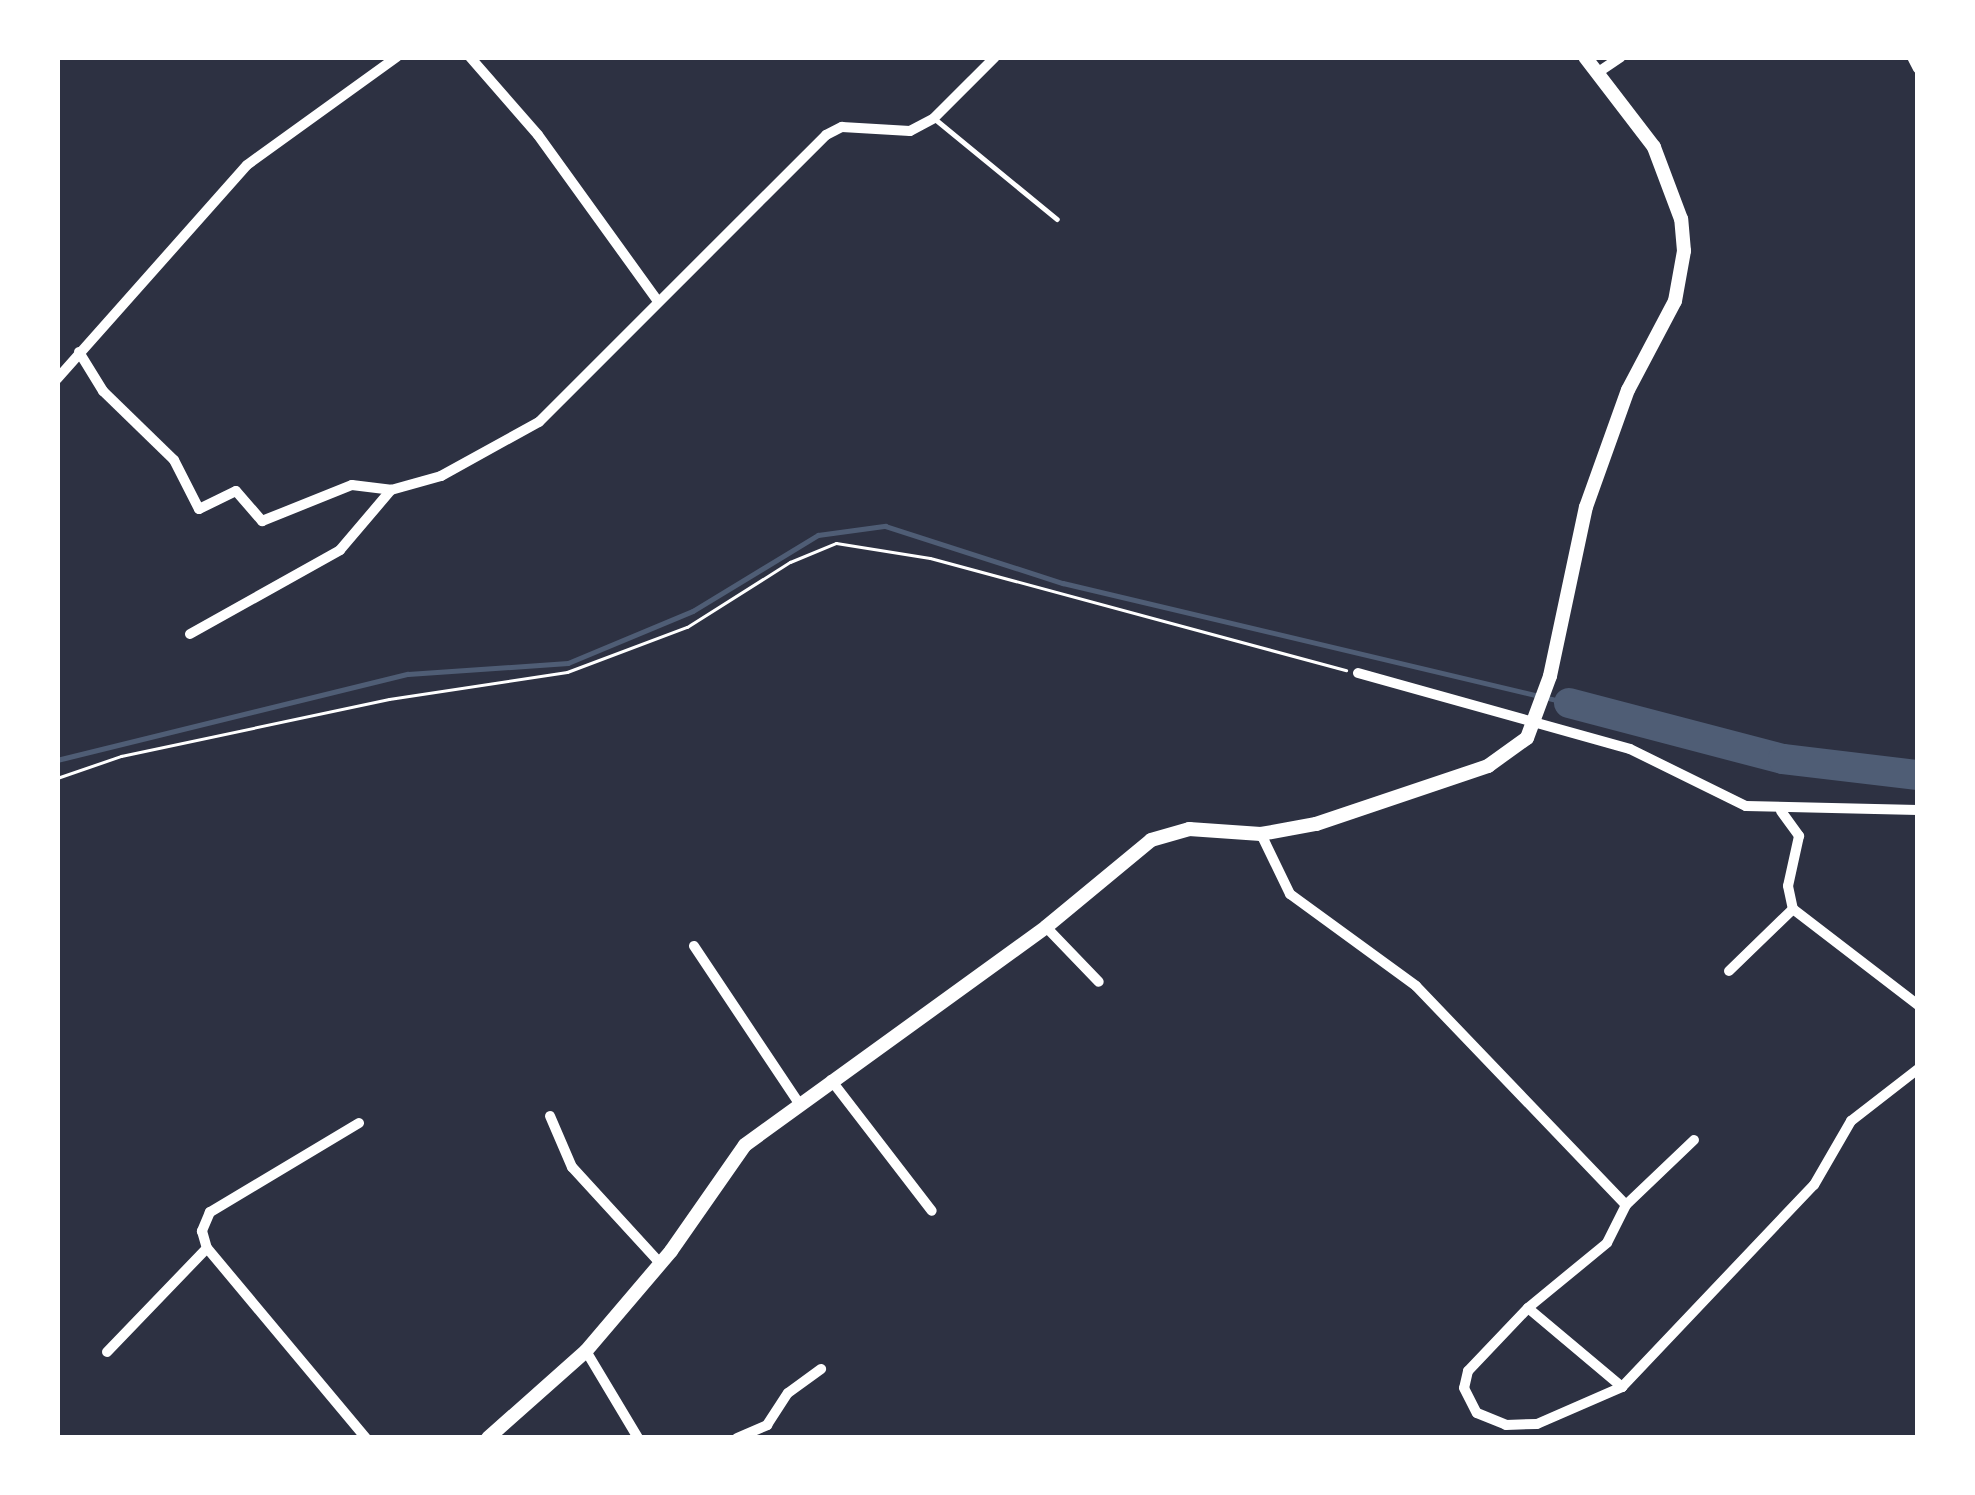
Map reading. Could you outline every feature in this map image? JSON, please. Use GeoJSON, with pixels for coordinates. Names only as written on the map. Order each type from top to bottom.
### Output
{"type":"FeatureCollection","features":[{"type":"Feature","properties":{"kind":"street"},"geometry":{"type":"LineString","coordinates":[[57,379],[247,165],[397,57]]}},
{"type":"Feature","properties":{"kind":"street"},"geometry":{"type":"LineString","coordinates":[[470,57],[538,135],[657,301]]}},
{"type":"Feature","properties":{"kind":"street"},"geometry":{"type":"LineString","coordinates":[[79,352],[103,391],[174,460],[199,509],[236,490],[262,521],[352,485],[391,490],[441,476],[539,422],[826,135],[842,127],[910,131],[934,118],[995,57]]}},
{"type":"Feature","properties":{"kind":"street"},"geometry":{"type":"LineString","coordinates":[[488,1438],[586,1351],[660,1263],[734,1158],[798,1102],[1046,927],[1108,871],[1167,832],[1261,834],[1316,824],[1488,766],[1527,738],[1550,676],[1586,507],[1628,390],[1675,301],[1682,267],[1670,184],[1644,129],[1585,57]]}},
{"type":"Feature","properties":{"kind":"street"},"geometry":{"type":"LineString","coordinates":[[1600,71],[1622,57]]}},
{"type":"Feature","properties":{"kind":"street"},"geometry":{"type":"LineString","coordinates":[[1912,57],[1918,69]]}},
{"type":"Feature","properties":{"kind":"street"},"geometry":{"type":"LineString","coordinates":[[190,634],[340,550],[391,490]]}},
{"type":"Feature","properties":{"kind":"street"},"geometry":{"type":"LineString","coordinates":[[1358,673],[1538,718],[1664,761],[1733,802],[1781,811],[1918,810]]}},
{"type":"Feature","properties":{"kind":"street"},"geometry":{"type":"LineString","coordinates":[[1781,811],[1798,836],[1788,886],[1793,908],[1918,1005]]}},
{"type":"Feature","properties":{"kind":"street"},"geometry":{"type":"LineString","coordinates":[[1261,834],[1290,894],[1416,986],[1626,1205]]}},
{"type":"Feature","properties":{"kind":"street"},"geometry":{"type":"LineString","coordinates":[[1729,971],[1793,908]]}},
{"type":"Feature","properties":{"kind":"street"},"geometry":{"type":"LineString","coordinates":[[1046,927],[1099,982]]}},
{"type":"Feature","properties":{"kind":"street"},"geometry":{"type":"LineString","coordinates":[[694,946],[798,1102]]}},
{"type":"Feature","properties":{"kind":"street"},"geometry":{"type":"LineString","coordinates":[[1694,1140],[1626,1205],[1606,1243],[1528,1309],[1468,1371],[1464,1388],[1477,1413],[1506,1425],[1537,1424],[1622,1388],[1814,1185],[1851,1121],[1918,1069]]}},
{"type":"Feature","properties":{"kind":"street"},"geometry":{"type":"LineString","coordinates":[[832,1080],[932,1211]]}},
{"type":"Feature","properties":{"kind":"street"},"geometry":{"type":"LineString","coordinates":[[550,1116],[572,1167],[660,1263]]}},
{"type":"Feature","properties":{"kind":"street"},"geometry":{"type":"LineString","coordinates":[[107,1352],[206,1248],[210,1212],[359,1124]]}},
{"type":"Feature","properties":{"kind":"street"},"geometry":{"type":"LineString","coordinates":[[206,1248],[366,1438]]}},
{"type":"Feature","properties":{"kind":"street"},"geometry":{"type":"LineString","coordinates":[[1528,1309],[1622,1388]]}},
{"type":"Feature","properties":{"kind":"street"},"geometry":{"type":"LineString","coordinates":[[586,1351],[638,1438]]}},
{"type":"Feature","properties":{"kind":"street"},"geometry":{"type":"LineString","coordinates":[[737,1438],[767,1425],[788,1393],[821,1369]]}},
{"type":"Feature","properties":{"kind":"lane"},"geometry":{"type":"LineString","coordinates":[[934,118],[1057,219]]}},
{"type":"Feature","properties":{"kind":"path"},"geometry":{"type":"LineString","coordinates":[[57,778],[121,756],[389,699],[567,672],[687,627],[790,562],[836,543],[930,558],[1358,673]]}},
{"type":"Feature","properties":{"kind":"waterway"},"geometry":{"type":"LineString","coordinates":[[57,760],[408,674],[568,663],[693,611],[818,535],[885,526],[1063,583],[1569,703]]}},
{"type":"Feature","properties":{"kind":"waterway"},"geometry":{"type":"LineString","coordinates":[[1569,703],[1783,759],[1918,775]]}}]}
